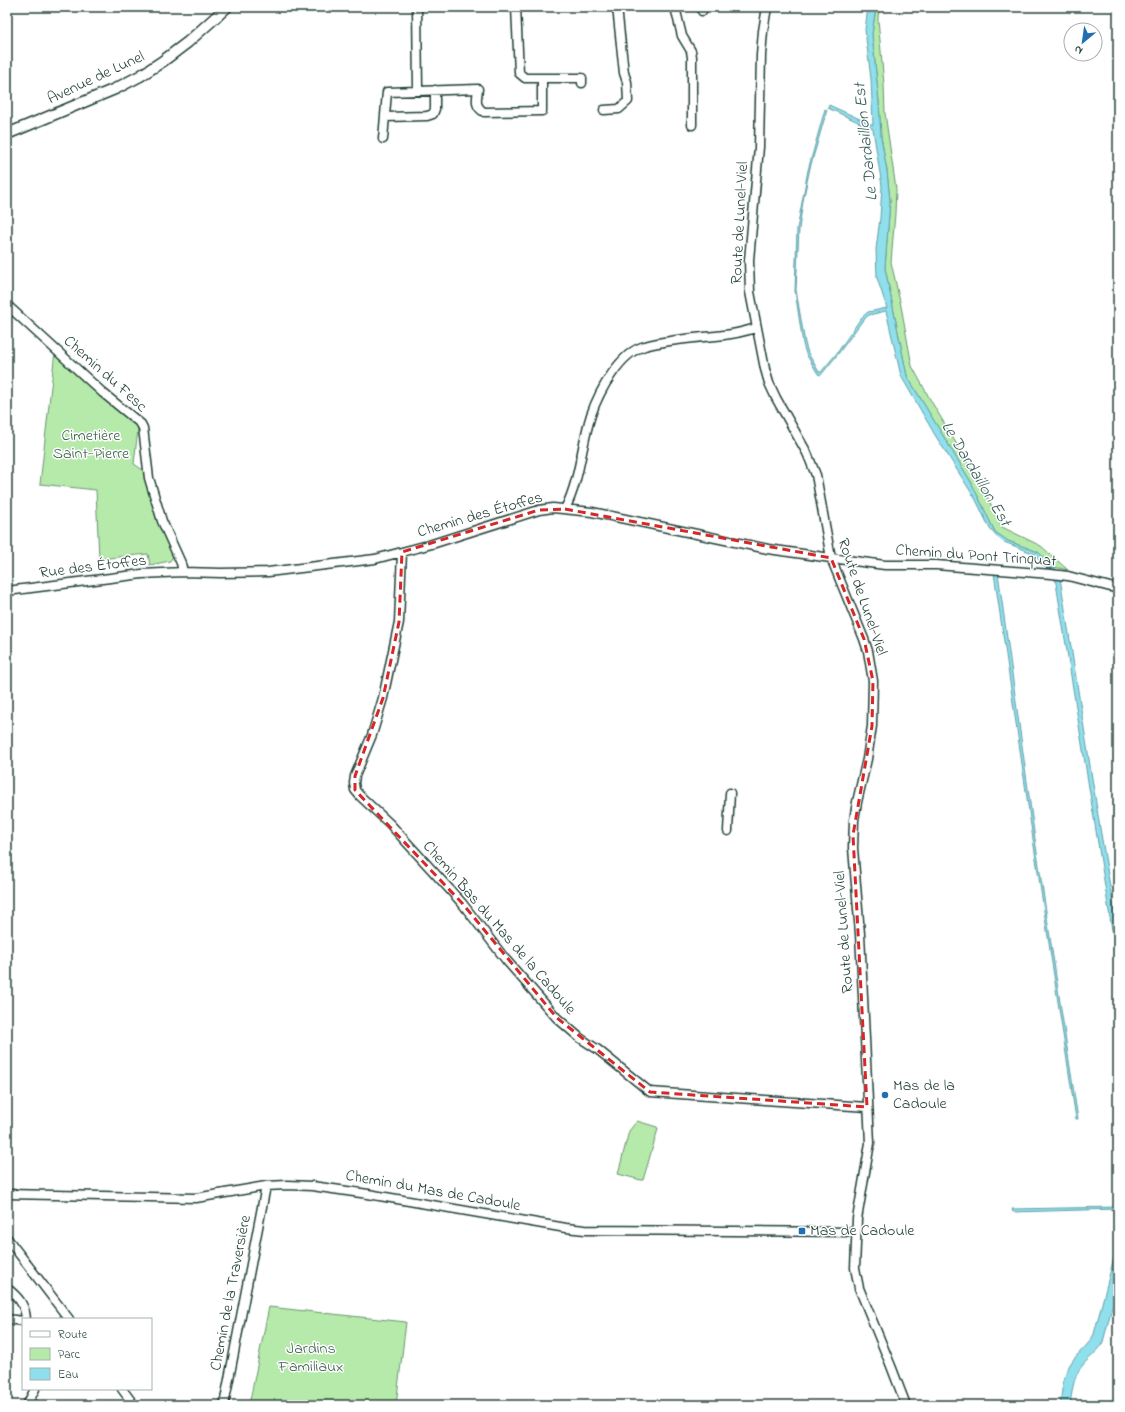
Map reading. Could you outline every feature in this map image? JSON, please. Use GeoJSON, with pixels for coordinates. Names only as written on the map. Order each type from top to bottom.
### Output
{"type":"FeatureCollection","features":[{"type":"Feature","properties":{"kind":"main road","name":"Avenue de Lunel"},"geometry":{"type":"LineString","coordinates":[[7,134],[115,89],[140,76],[164,61],[188,42],[227,7]]}},
{"type":"Feature","properties":{"kind":"street"},"geometry":{"type":"LineString","coordinates":[[417,7],[418,90]]}},
{"type":"Feature","properties":{"kind":"street"},"geometry":{"type":"LineString","coordinates":[[516,7],[519,73],[525,78],[582,78],[582,83]]}},
{"type":"Feature","properties":{"kind":"street"},"geometry":{"type":"LineString","coordinates":[[604,110],[619,109],[628,101],[627,82],[624,73],[617,7]]}},
{"type":"Feature","properties":{"kind":"street"},"geometry":{"type":"LineString","coordinates":[[675,7],[682,36],[691,51],[692,57],[692,125]]}},
{"type":"Feature","properties":{"kind":"street","name":"Route de Lunel-Viel"},"geometry":{"type":"LineString","coordinates":[[767,7],[761,46],[759,147],[749,265],[750,292],[756,328],[769,383],[807,453],[816,476],[831,558],[868,650],[873,681],[872,726],[857,802],[853,834],[860,934],[867,1107],[870,1143],[856,1232],[854,1268],[859,1288],[906,1405]]}},
{"type":"Feature","properties":{"kind":"street"},"geometry":{"type":"LineString","coordinates":[[383,139],[387,92],[478,89],[477,104],[479,109],[484,112],[542,111],[542,78]]}},
{"type":"Feature","properties":{"kind":"street"},"geometry":{"type":"LineString","coordinates":[[385,117],[427,116],[433,114],[435,110],[435,90]]}},
{"type":"Feature","properties":{"kind":"street","name":"Chemin du Fesc"},"geometry":{"type":"LineString","coordinates":[[7,305],[103,393],[141,424],[143,428],[149,478],[162,521],[182,562],[183,572]]}},
{"type":"Feature","properties":{"kind":"street"},"geometry":{"type":"LineString","coordinates":[[565,509],[574,485],[592,412],[615,370],[632,351],[649,345],[733,334],[756,328]]}},
{"type":"Feature","properties":{"kind":"street","name":"Chemin des Étoffes"},"geometry":{"type":"LineString","coordinates":[[183,572],[268,572],[375,559],[432,544],[539,510],[553,508],[592,512],[768,549],[831,558]]}},
{"type":"Feature","properties":{"kind":"street","name":"Chemin Bas du Mas de la Cadoule"},"geometry":{"type":"LineString","coordinates":[[402,552],[399,622],[383,698],[370,740],[355,776],[355,790],[360,796],[390,824],[462,903],[506,960],[557,1018],[580,1038],[597,1049],[650,1092],[867,1107]]}},
{"type":"Feature","properties":{"kind":"street","name":"Chemin du Pont Trinquat"},"geometry":{"type":"LineString","coordinates":[[831,558],[885,565],[936,565],[1051,574],[1068,576],[1118,589]]}},
{"type":"Feature","properties":{"kind":"street","name":"Rue des Étoffes"},"geometry":{"type":"LineString","coordinates":[[7,591],[142,574],[183,572]]}},
{"type":"Feature","properties":{"kind":"street"},"geometry":{"type":"LineString","coordinates":[[728,831],[730,793]]}},
{"type":"Feature","properties":{"kind":"street","name":"Chemin du Mas de Cadoule"},"geometry":{"type":"LineString","coordinates":[[7,1194],[196,1198],[266,1186],[312,1186],[585,1230],[856,1232]]}},
{"type":"Feature","properties":{"kind":"street","name":"Chemin de la Traversière"},"geometry":{"type":"LineString","coordinates":[[224,1405],[266,1186]]}},
{"type":"Feature","properties":{"kind":"street"},"geometry":{"type":"LineString","coordinates":[[7,1238],[69,1318]]}},
{"type":"Feature","properties":{"kind":"street"},"geometry":{"type":"LineString","coordinates":[[7,1288],[20,1298],[26,1313],[26,1318]]}},
{"type":"Feature","properties":{"kind":"street"},"geometry":{"type":"LineString","coordinates":[[7,1320],[22,1321]]}},
{"type":"Feature","properties":{"kind":"street"},"geometry":{"type":"LineString","coordinates":[[27,1405],[34,1390]]}},
{"type":"Feature","properties":{"kind":"street"},"geometry":{"type":"LineString","coordinates":[[123,1390],[134,1405]]}},
{"type":"Feature","properties":{"kind":"highlighted area"},"geometry":{"type":"Polygon","coordinates":[[[565,509],[831,558],[864,639],[873,681],[872,726],[853,835],[867,1107],[650,1092],[557,1018],[462,903],[355,790],[355,776],[383,698],[399,622],[402,552],[539,510],[565,509]]]}},
{"type":"Feature","properties":{"kind":"green space"},"geometry":{"type":"Polygon","coordinates":[[[876,7],[879,7],[878,19],[885,113],[896,189],[891,262],[912,366],[984,490],[1002,527],[1041,546],[1068,570],[1054,567],[1038,552],[1008,541],[995,532],[971,482],[907,376],[885,268],[890,201],[887,171],[881,137],[872,34],[876,7]]]}},
{"type":"Feature","properties":{"kind":"green space","name":"Cimetière Saint-Pierre"},"geometry":{"type":"Polygon","coordinates":[[[55,351],[137,425],[138,429],[134,464],[143,470],[156,518],[174,555],[170,561],[150,565],[148,554],[99,559],[96,490],[40,484],[55,351]]]}},
{"type":"Feature","properties":{"kind":"green space"},"geometry":{"type":"Polygon","coordinates":[[[637,1121],[657,1127],[658,1129],[643,1180],[618,1174],[629,1131],[637,1121]]]}},
{"type":"Feature","properties":{"kind":"green space","name":"Jardins Familiaux"},"geometry":{"type":"Polygon","coordinates":[[[269,1307],[406,1322],[396,1405],[249,1405],[269,1307]]]}},
{"type":"Feature","properties":{"kind":"water"},"geometry":{"type":"Polygon","coordinates":[[[868,7],[876,7],[872,34],[881,137],[887,171],[890,201],[885,268],[907,376],[971,482],[995,532],[1008,541],[1038,552],[1057,570],[1042,565],[1035,554],[1004,542],[990,529],[976,500],[935,435],[901,376],[886,311],[869,315],[863,320],[821,375],[818,374],[806,354],[803,344],[795,291],[797,229],[808,170],[825,109],[827,110],[810,168],[803,201],[799,229],[796,290],[805,343],[808,353],[819,372],[821,372],[837,353],[861,318],[868,312],[887,308],[877,278],[876,249],[882,186],[873,129],[828,108],[829,105],[873,125],[871,79],[865,30],[868,7]]]}},
{"type":"Feature","properties":{"kind":"water"},"geometry":{"type":"Polygon","coordinates":[[[994,573],[998,573],[1036,846],[1078,1119],[1076,1119],[1034,846],[994,573]]]}},
{"type":"Feature","properties":{"kind":"water"},"geometry":{"type":"Polygon","coordinates":[[[1055,577],[1060,578],[1118,933],[1118,967],[1055,577]]]}},
{"type":"Feature","properties":{"kind":"water"},"geometry":{"type":"Polygon","coordinates":[[[1118,1207],[1118,1209],[1013,1212],[1012,1209],[1118,1207]]]}},
{"type":"Feature","properties":{"kind":"water"},"geometry":{"type":"Polygon","coordinates":[[[1118,1242],[1118,1284],[1103,1342],[1099,1349],[1079,1370],[1073,1385],[1070,1405],[1060,1405],[1067,1370],[1073,1360],[1087,1345],[1094,1334],[1118,1242]]]}},
{"type":"Feature","properties":{"kind":"place","name":"Mas de la Cadoule"},"geometry":{"type":"Point","coordinates":[885,1095]}},
{"type":"Feature","properties":{"kind":"place","name":"Mas de Cadoule"},"geometry":{"type":"Point","coordinates":[802,1231]}},
{"type":"Feature","properties":{"kind":"water label","name":"Le Dardaillon Est"},"geometry":{"type":"Point","coordinates":[866,142]}},
{"type":"Feature","properties":{"kind":"water label","name":"Le Dardaillon Est"},"geometry":{"type":"Point","coordinates":[976,474]}}]}
